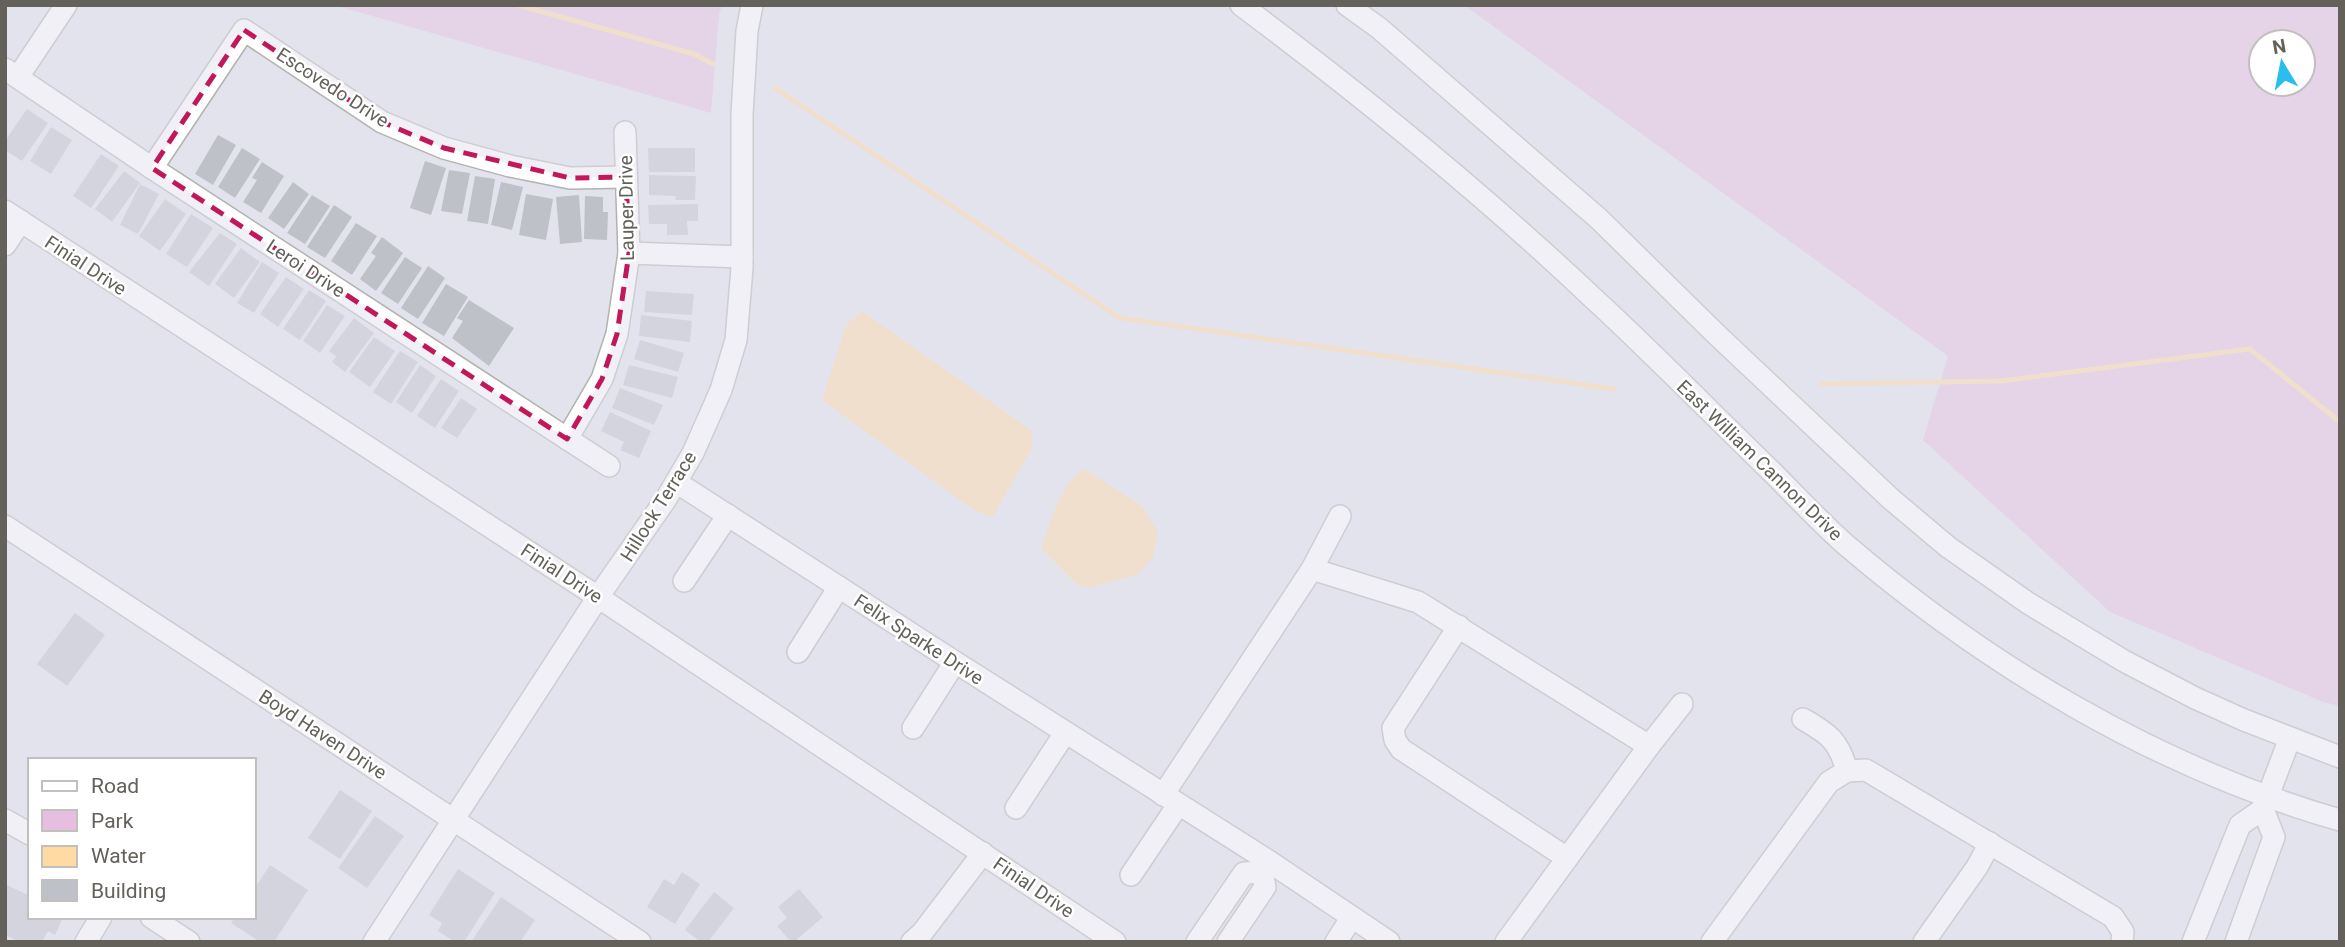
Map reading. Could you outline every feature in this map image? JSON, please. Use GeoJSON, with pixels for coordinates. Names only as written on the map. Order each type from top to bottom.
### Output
{"type":"FeatureCollection","features":[{"type":"Feature","properties":{"kind":"street"},"geometry":{"type":"LineString","coordinates":[[12,73],[66,5]]}},
{"type":"Feature","properties":{"kind":"street","name":"Hillock Terrace"},"geometry":{"type":"LineString","coordinates":[[374,942],[676,482],[721,390],[736,340],[742,257],[742,114],[747,31],[752,5]]}},
{"type":"Feature","properties":{"kind":"street","name":"East William Cannon Drive"},"geometry":{"type":"LineString","coordinates":[[1241,5],[1410,136],[1546,254],[1844,543],[1898,587],[2018,673],[2087,713],[2266,802],[2340,820]]}},
{"type":"Feature","properties":{"kind":"street"},"geometry":{"type":"LineString","coordinates":[[1347,5],[1379,28],[1599,219],[1891,499],[1948,547],[2028,603],[2124,661],[2195,698],[2340,757]]}},
{"type":"Feature","properties":{"kind":"street","name":"Escovedo Drive"},"geometry":{"type":"LineString","coordinates":[[152,168],[244,30],[382,122],[444,148],[510,166],[570,178],[626,177]]}},
{"type":"Feature","properties":{"kind":"street","name":"Leroi Drive"},"geometry":{"type":"LineString","coordinates":[[12,73],[152,168],[609,466]]}},
{"type":"Feature","properties":{"kind":"street","name":"Lauper Drive"},"geometry":{"type":"LineString","coordinates":[[567,439],[602,379],[617,334],[629,253],[625,132]]}},
{"type":"Feature","properties":{"kind":"street"},"geometry":{"type":"LineString","coordinates":[[5,245],[13,216]]}},
{"type":"Feature","properties":{"kind":"street","name":"Finial Drive"},"geometry":{"type":"LineString","coordinates":[[13,216],[598,597],[1115,942]]}},
{"type":"Feature","properties":{"kind":"street"},"geometry":{"type":"LineString","coordinates":[[629,253],[742,257]]}},
{"type":"Feature","properties":{"kind":"street","name":"Felix Sparke Drive"},"geometry":{"type":"LineString","coordinates":[[676,482],[1171,800],[1266,867],[1389,942]]}},
{"type":"Feature","properties":{"kind":"street"},"geometry":{"type":"LineString","coordinates":[[684,581],[727,515]]}},
{"type":"Feature","properties":{"kind":"street"},"geometry":{"type":"LineString","coordinates":[[1131,875],[1171,800],[1312,569],[1340,516]]}},
{"type":"Feature","properties":{"kind":"street","name":"Boyd Haven Drive"},"geometry":{"type":"LineString","coordinates":[[5,526],[640,942]]}},
{"type":"Feature","properties":{"kind":"street"},"geometry":{"type":"LineString","coordinates":[[1312,569],[1418,602],[1649,746]]}},
{"type":"Feature","properties":{"kind":"street"},"geometry":{"type":"LineString","coordinates":[[798,652],[839,587]]}},
{"type":"Feature","properties":{"kind":"street"},"geometry":{"type":"LineString","coordinates":[[1459,626],[1393,728],[1395,740],[1401,749],[1567,858]]}},
{"type":"Feature","properties":{"kind":"street"},"geometry":{"type":"LineString","coordinates":[[912,728],[955,662]]}},
{"type":"Feature","properties":{"kind":"street"},"geometry":{"type":"LineString","coordinates":[[1506,942],[1682,704]]}},
{"type":"Feature","properties":{"kind":"street"},"geometry":{"type":"LineString","coordinates":[[1803,719],[1827,733],[1842,751],[1847,771]]}},
{"type":"Feature","properties":{"kind":"street"},"geometry":{"type":"LineString","coordinates":[[1016,808],[1065,733]]}},
{"type":"Feature","properties":{"kind":"street"},"geometry":{"type":"LineString","coordinates":[[2193,942],[2239,825],[2266,802],[2290,738]]}},
{"type":"Feature","properties":{"kind":"street"},"geometry":{"type":"LineString","coordinates":[[1712,942],[1829,782],[1847,771],[1867,770],[2113,917],[2123,933],[2122,942]]}},
{"type":"Feature","properties":{"kind":"street"},"geometry":{"type":"LineString","coordinates":[[2236,942],[2274,837],[2266,802]]}},
{"type":"Feature","properties":{"kind":"street"},"geometry":{"type":"LineString","coordinates":[[5,820],[28,833]]}},
{"type":"Feature","properties":{"kind":"street"},"geometry":{"type":"LineString","coordinates":[[1924,942],[1978,867],[1990,844]]}},
{"type":"Feature","properties":{"kind":"street"},"geometry":{"type":"LineString","coordinates":[[912,942],[922,933],[983,853]]}},
{"type":"Feature","properties":{"kind":"street"},"geometry":{"type":"LineString","coordinates":[[1197,942],[1244,873],[1266,867],[1265,887],[1228,942]]}},
{"type":"Feature","properties":{"kind":"street"},"geometry":{"type":"LineString","coordinates":[[1336,942],[1352,917]]}},
{"type":"Feature","properties":{"kind":"street"},"geometry":{"type":"LineString","coordinates":[[86,942],[99,919]]}},
{"type":"Feature","properties":{"kind":"street"},"geometry":{"type":"LineString","coordinates":[[154,919],[189,942]]}},
{"type":"Feature","properties":{"kind":"highlighted area"},"geometry":{"type":"Polygon","coordinates":[[[244,30],[382,122],[444,148],[570,178],[626,177],[629,253],[617,334],[602,379],[567,439],[152,168],[244,30]]]}},
{"type":"Feature","properties":{"kind":"green space"},"geometry":{"type":"Polygon","coordinates":[[[334,5],[722,5],[711,113],[334,5]]]}},
{"type":"Feature","properties":{"kind":"green space"},"geometry":{"type":"Polygon","coordinates":[[[1464,5],[2340,5],[2340,706],[2323,702],[2110,612],[1923,440],[1948,356],[1464,5]]]}},
{"type":"Feature","properties":{"kind":"water"},"geometry":{"type":"Polygon","coordinates":[[[862,311],[1032,431],[1032,448],[993,517],[975,511],[822,400],[846,325],[862,311]]]}},
{"type":"Feature","properties":{"kind":"water"},"geometry":{"type":"Polygon","coordinates":[[[1084,469],[1142,506],[1158,532],[1153,557],[1138,574],[1089,588],[1077,585],[1041,548],[1062,494],[1075,476],[1084,469]]]}},
{"type":"Feature","properties":{"kind":"building"},"geometry":{"type":"Polygon","coordinates":[[[27,109],[48,123],[22,161],[5,150],[5,141],[27,109]]]}},
{"type":"Feature","properties":{"kind":"building"},"geometry":{"type":"Polygon","coordinates":[[[51,127],[72,140],[51,174],[30,161],[51,127]]]}},
{"type":"Feature","properties":{"kind":"building"},"geometry":{"type":"Polygon","coordinates":[[[218,135],[236,145],[213,185],[195,174],[218,135]]]}},
{"type":"Feature","properties":{"kind":"building"},"geometry":{"type":"Polygon","coordinates":[[[242,148],[260,159],[235,198],[218,187],[242,148]]]}},
{"type":"Feature","properties":{"kind":"building"},"geometry":{"type":"Polygon","coordinates":[[[648,148],[695,148],[695,172],[649,172],[648,148]]]}},
{"type":"Feature","properties":{"kind":"building"},"geometry":{"type":"Polygon","coordinates":[[[101,154],[119,166],[91,208],[73,196],[101,154]]]}},
{"type":"Feature","properties":{"kind":"building"},"geometry":{"type":"Polygon","coordinates":[[[425,161],[446,168],[431,215],[410,208],[425,161]]]}},
{"type":"Feature","properties":{"kind":"building"},"geometry":{"type":"Polygon","coordinates":[[[262,162],[284,176],[261,213],[243,202],[257,180],[252,178],[262,162]]]}},
{"type":"Feature","properties":{"kind":"building"},"geometry":{"type":"Polygon","coordinates":[[[449,170],[470,173],[462,214],[441,211],[449,170]]]}},
{"type":"Feature","properties":{"kind":"building"},"geometry":{"type":"Polygon","coordinates":[[[124,171],[140,183],[112,222],[95,209],[124,171]]]}},
{"type":"Feature","properties":{"kind":"building"},"geometry":{"type":"Polygon","coordinates":[[[649,175],[696,176],[695,200],[675,200],[676,196],[649,195],[649,175]]]}},
{"type":"Feature","properties":{"kind":"building"},"geometry":{"type":"Polygon","coordinates":[[[475,176],[495,179],[488,224],[467,221],[475,176]]]}},
{"type":"Feature","properties":{"kind":"building"},"geometry":{"type":"Polygon","coordinates":[[[293,182],[309,194],[284,229],[268,218],[293,182]]]}},
{"type":"Feature","properties":{"kind":"building"},"geometry":{"type":"Polygon","coordinates":[[[501,182],[523,187],[512,230],[491,225],[501,182]]]}},
{"type":"Feature","properties":{"kind":"building"},"geometry":{"type":"Polygon","coordinates":[[[140,184],[159,194],[138,234],[120,225],[140,184]]]}},
{"type":"Feature","properties":{"kind":"building"},"geometry":{"type":"Polygon","coordinates":[[[526,194],[553,199],[546,240],[519,235],[526,194]]]}},
{"type":"Feature","properties":{"kind":"building"},"geometry":{"type":"Polygon","coordinates":[[[312,195],[330,206],[305,244],[287,233],[312,195]]]}},
{"type":"Feature","properties":{"kind":"building"},"geometry":{"type":"Polygon","coordinates":[[[579,195],[582,242],[560,244],[556,197],[579,195]]]}},
{"type":"Feature","properties":{"kind":"building"},"geometry":{"type":"Polygon","coordinates":[[[585,196],[603,197],[603,212],[608,212],[607,240],[584,239],[585,196]]]}},
{"type":"Feature","properties":{"kind":"building"},"geometry":{"type":"Polygon","coordinates":[[[165,199],[186,214],[160,251],[139,236],[165,199]]]}},
{"type":"Feature","properties":{"kind":"building"},"geometry":{"type":"Polygon","coordinates":[[[698,204],[698,221],[687,221],[688,235],[667,235],[667,224],[649,224],[648,205],[698,204]]]}},
{"type":"Feature","properties":{"kind":"building"},"geometry":{"type":"Polygon","coordinates":[[[334,205],[352,217],[325,258],[307,247],[334,205]]]}},
{"type":"Feature","properties":{"kind":"building"},"geometry":{"type":"Polygon","coordinates":[[[191,214],[213,228],[187,267],[166,254],[191,214]]]}},
{"type":"Feature","properties":{"kind":"building"},"geometry":{"type":"Polygon","coordinates":[[[356,223],[377,236],[352,275],[331,261],[356,223]]]}},
{"type":"Feature","properties":{"kind":"building"},"geometry":{"type":"Polygon","coordinates":[[[220,233],[237,244],[209,286],[189,272],[220,233]]]}},
{"type":"Feature","properties":{"kind":"building"},"geometry":{"type":"Polygon","coordinates":[[[382,237],[403,253],[376,291],[360,279],[376,256],[371,253],[382,237]]]}},
{"type":"Feature","properties":{"kind":"building"},"geometry":{"type":"Polygon","coordinates":[[[241,248],[260,262],[234,298],[215,284],[241,248]]]}},
{"type":"Feature","properties":{"kind":"building"},"geometry":{"type":"Polygon","coordinates":[[[405,257],[422,268],[398,304],[381,293],[405,257]]]}},
{"type":"Feature","properties":{"kind":"building"},"geometry":{"type":"Polygon","coordinates":[[[262,262],[279,273],[254,313],[237,303],[262,262]]]}},
{"type":"Feature","properties":{"kind":"building"},"geometry":{"type":"Polygon","coordinates":[[[428,266],[445,278],[418,319],[401,308],[428,266]]]}},
{"type":"Feature","properties":{"kind":"building"},"geometry":{"type":"Polygon","coordinates":[[[286,277],[304,289],[278,327],[260,314],[286,277]]]}},
{"type":"Feature","properties":{"kind":"building"},"geometry":{"type":"Polygon","coordinates":[[[446,284],[468,297],[444,336],[422,323],[446,284]]]}},
{"type":"Feature","properties":{"kind":"building"},"geometry":{"type":"Polygon","coordinates":[[[309,290],[326,301],[300,340],[283,329],[309,290]]]}},
{"type":"Feature","properties":{"kind":"building"},"geometry":{"type":"Polygon","coordinates":[[[646,291],[694,294],[692,315],[644,312],[646,291]]]}},
{"type":"Feature","properties":{"kind":"building"},"geometry":{"type":"Polygon","coordinates":[[[469,300],[514,328],[489,366],[452,338],[463,321],[457,318],[469,300]]]}},
{"type":"Feature","properties":{"kind":"building"},"geometry":{"type":"Polygon","coordinates":[[[327,305],[345,316],[320,353],[303,341],[327,305]]]}},
{"type":"Feature","properties":{"kind":"building"},"geometry":{"type":"Polygon","coordinates":[[[641,315],[692,321],[690,342],[639,336],[641,315]]]}},
{"type":"Feature","properties":{"kind":"building"},"geometry":{"type":"Polygon","coordinates":[[[354,318],[374,333],[345,372],[332,362],[336,356],[329,351],[354,318]]]}},
{"type":"Feature","properties":{"kind":"building"},"geometry":{"type":"Polygon","coordinates":[[[374,337],[395,351],[370,387],[349,372],[374,337]]]}},
{"type":"Feature","properties":{"kind":"building"},"geometry":{"type":"Polygon","coordinates":[[[640,340],[684,353],[678,372],[634,359],[640,340]]]}},
{"type":"Feature","properties":{"kind":"building"},"geometry":{"type":"Polygon","coordinates":[[[400,351],[418,362],[391,404],[373,392],[400,351]]]}},
{"type":"Feature","properties":{"kind":"building"},"geometry":{"type":"Polygon","coordinates":[[[420,365],[436,376],[412,413],[396,402],[420,365]]]}},
{"type":"Feature","properties":{"kind":"building"},"geometry":{"type":"Polygon","coordinates":[[[629,365],[678,377],[672,398],[623,385],[629,365]]]}},
{"type":"Feature","properties":{"kind":"building"},"geometry":{"type":"Polygon","coordinates":[[[441,379],[459,391],[435,428],[417,416],[441,379]]]}},
{"type":"Feature","properties":{"kind":"building"},"geometry":{"type":"Polygon","coordinates":[[[620,388],[663,405],[654,425],[612,408],[620,388]]]}},
{"type":"Feature","properties":{"kind":"building"},"geometry":{"type":"Polygon","coordinates":[[[461,398],[477,409],[457,438],[441,428],[461,398]]]}},
{"type":"Feature","properties":{"kind":"building"},"geometry":{"type":"Polygon","coordinates":[[[610,412],[651,431],[639,458],[620,450],[624,442],[601,431],[610,412]]]}},
{"type":"Feature","properties":{"kind":"building"},"geometry":{"type":"Polygon","coordinates":[[[75,613],[105,635],[67,686],[37,664],[75,613]]]}},
{"type":"Feature","properties":{"kind":"building"},"geometry":{"type":"Polygon","coordinates":[[[340,790],[372,811],[340,859],[308,838],[340,790]]]}},
{"type":"Feature","properties":{"kind":"building"},"geometry":{"type":"Polygon","coordinates":[[[375,816],[404,836],[367,888],[338,868],[375,816]]]}},
{"type":"Feature","properties":{"kind":"building"},"geometry":{"type":"Polygon","coordinates":[[[270,865],[308,890],[274,942],[260,942],[231,923],[234,919],[256,919],[256,886],[270,865]]]}},
{"type":"Feature","properties":{"kind":"building"},"geometry":{"type":"Polygon","coordinates":[[[458,869],[495,893],[464,942],[455,942],[438,931],[442,923],[429,915],[458,869]]]}},
{"type":"Feature","properties":{"kind":"building"},"geometry":{"type":"Polygon","coordinates":[[[682,872],[700,884],[675,924],[647,907],[664,879],[674,885],[682,872]]]}},
{"type":"Feature","properties":{"kind":"building"},"geometry":{"type":"Polygon","coordinates":[[[5,884],[28,895],[28,919],[62,919],[55,935],[48,931],[42,942],[20,942],[5,935],[5,884]]]}},
{"type":"Feature","properties":{"kind":"building"},"geometry":{"type":"Polygon","coordinates":[[[799,889],[823,917],[791,942],[777,926],[787,918],[778,907],[799,889]]]}},
{"type":"Feature","properties":{"kind":"building"},"geometry":{"type":"Polygon","coordinates":[[[714,892],[734,908],[708,942],[701,942],[685,930],[714,892]]]}},
{"type":"Feature","properties":{"kind":"building"},"geometry":{"type":"Polygon","coordinates":[[[501,897],[535,920],[520,942],[471,942],[501,897]]]}},
{"type":"Feature","properties":{"kind":"waterway"},"geometry":{"type":"LineString","coordinates":[[518,5],[694,54],[713,64]]}},
{"type":"Feature","properties":{"kind":"waterway"},"geometry":{"type":"LineString","coordinates":[[775,88],[1120,318],[1614,389]]}},
{"type":"Feature","properties":{"kind":"waterway"},"geometry":{"type":"LineString","coordinates":[[1821,384],[2001,381],[2250,349],[2340,422]]}}]}
